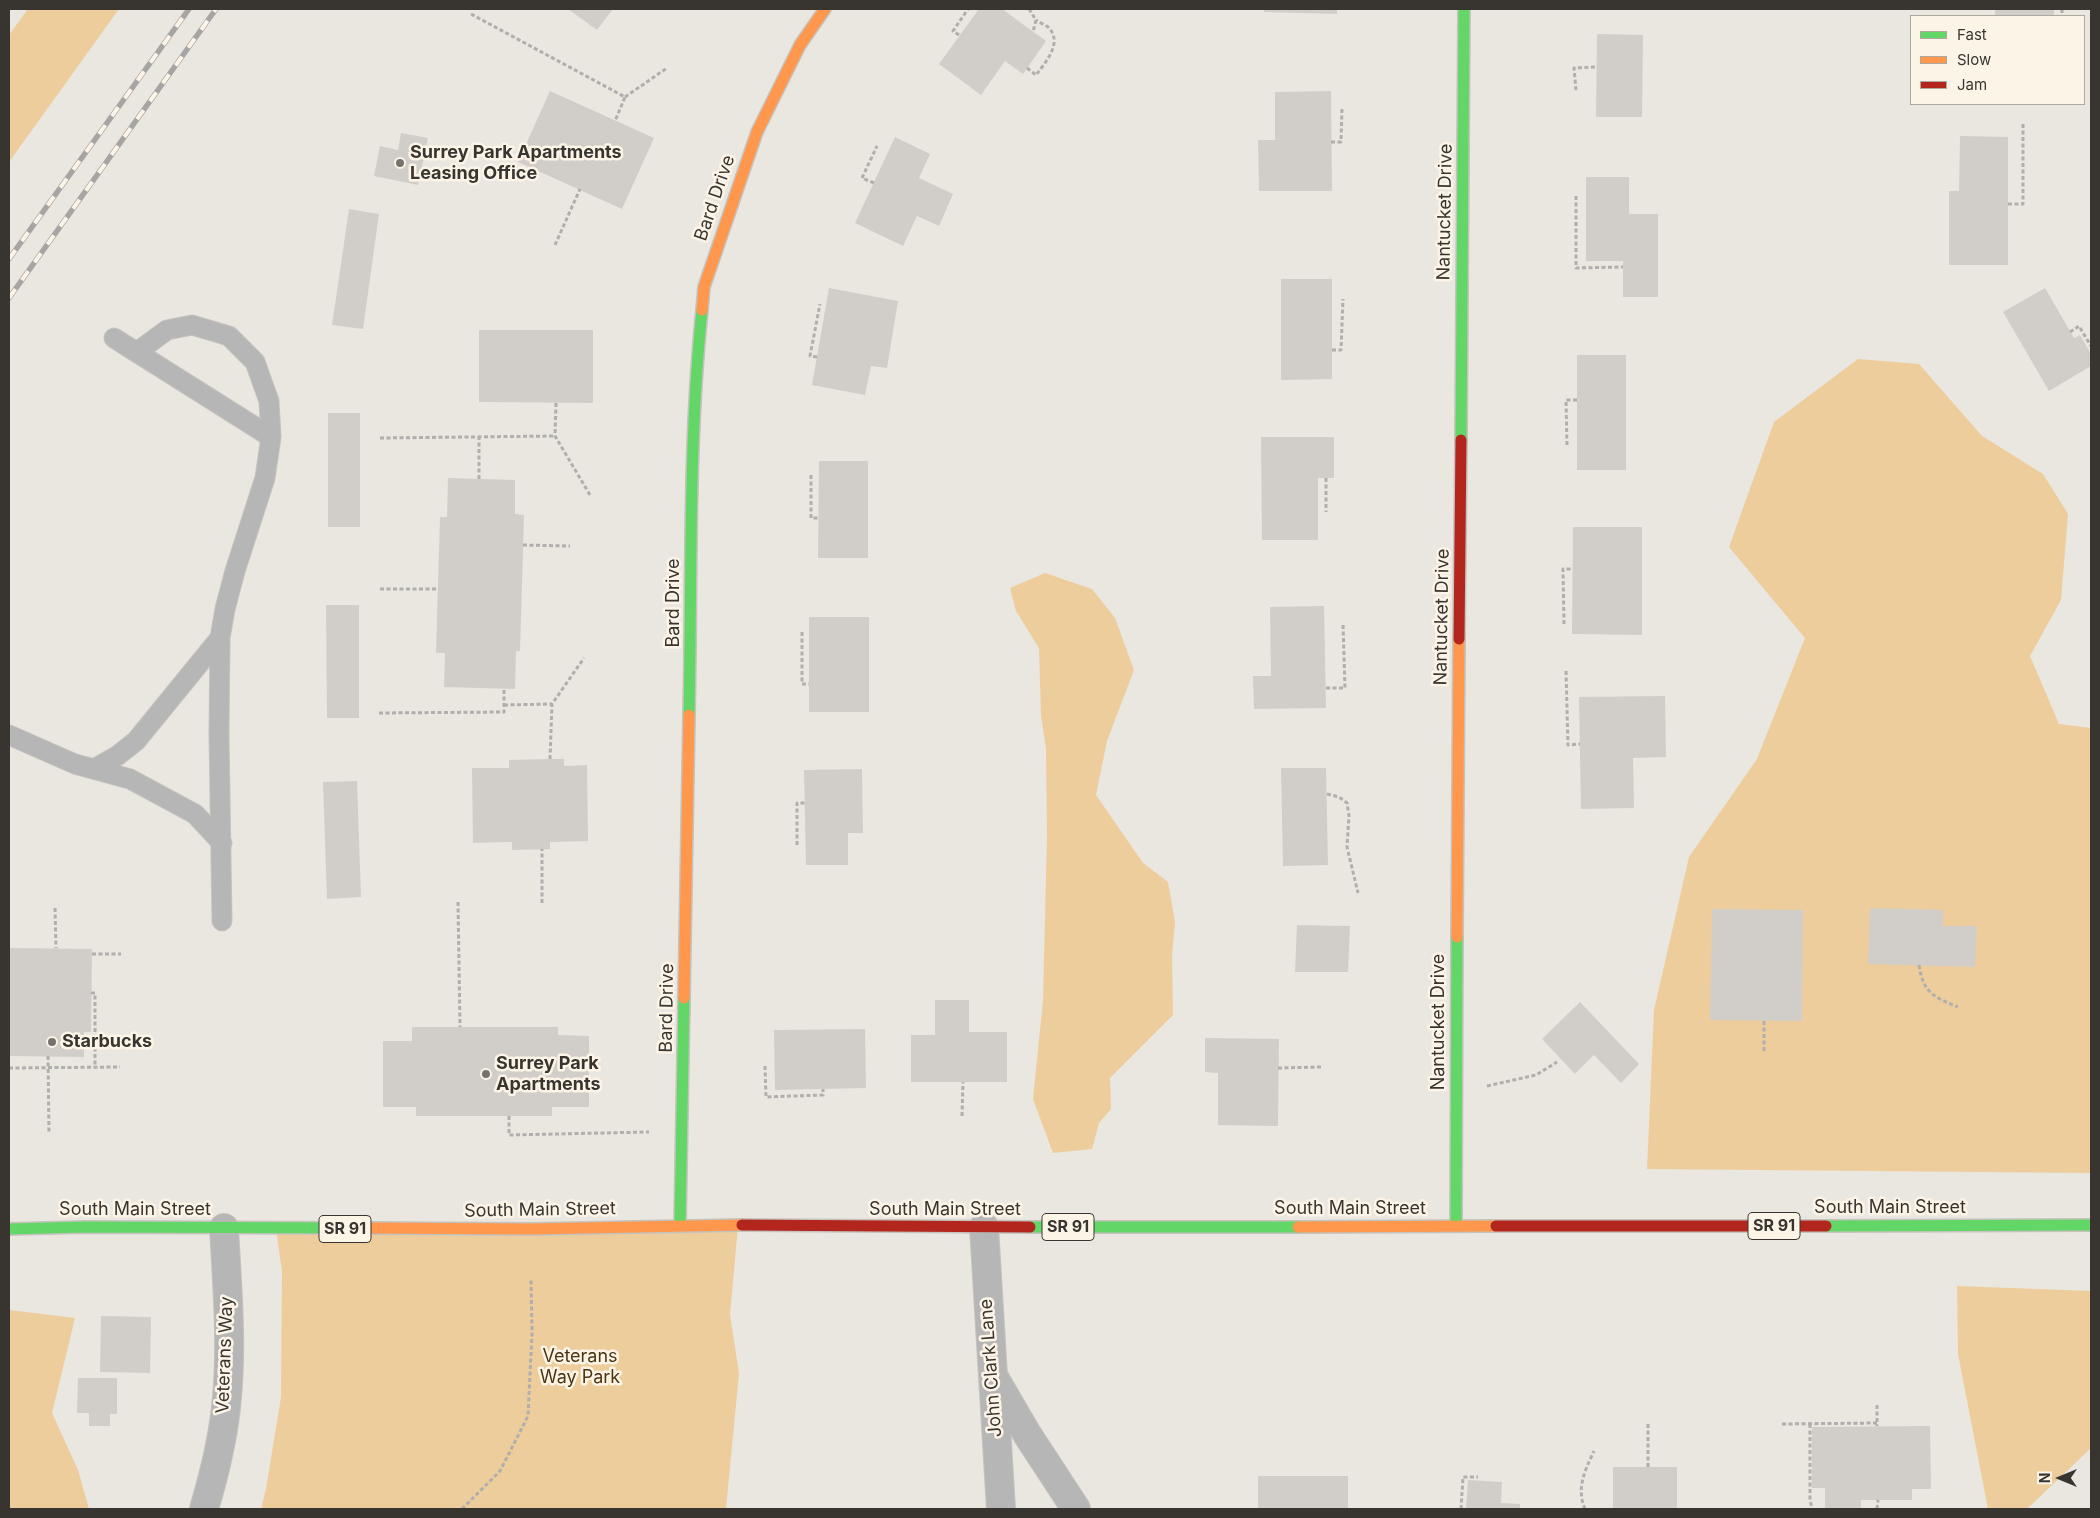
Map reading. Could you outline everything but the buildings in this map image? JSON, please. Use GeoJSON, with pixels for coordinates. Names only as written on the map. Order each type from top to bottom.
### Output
{"type":"FeatureCollection","features":[{"type":"Feature","properties":{"kind":"street","name":"Bard Drive"},"geometry":{"type":"LineString","coordinates":[[680,1225],[692,631],[692,465],[695,378],[704,287],[756,132],[800,45],[825,9]]}},
{"type":"Feature","properties":{"kind":"street","name":"Nantucket Drive"},"geometry":{"type":"LineString","coordinates":[[1456,1226],[1464,9]]}},
{"type":"Feature","properties":{"kind":"street","name":"South Main Street"},"geometry":{"type":"LineString","coordinates":[[9,1229],[531,1229],[680,1225],[984,1227],[2091,1225]]}},
{"type":"Feature","properties":{"kind":"street","name":"John Clark Lane"},"geometry":{"type":"LineString","coordinates":[[984,1227],[991,1374],[1001,1509]]}},
{"type":"Feature","properties":{"kind":"street","name":"Veterans Way"},"geometry":{"type":"LineString","coordinates":[[204,1509],[218,1461],[227,1396],[228,1324],[224,1228]]}},
{"type":"Feature","properties":{"kind":"street"},"geometry":{"type":"LineString","coordinates":[[991,1374],[1027,1434],[1076,1509]]}},
{"type":"Feature","properties":{"kind":"lane"},"geometry":{"type":"LineString","coordinates":[[137,352],[167,330],[192,325],[229,336],[255,362],[269,400],[271,437],[265,478],[235,571],[220,638],[219,734],[222,921]]}},
{"type":"Feature","properties":{"kind":"lane"},"geometry":{"type":"LineString","coordinates":[[114,338],[271,437]]}},
{"type":"Feature","properties":{"kind":"lane"},"geometry":{"type":"LineString","coordinates":[[94,769],[117,756],[136,741],[220,638]]}},
{"type":"Feature","properties":{"kind":"lane"},"geometry":{"type":"LineString","coordinates":[[9,735],[75,764],[130,779],[195,814],[222,843]]}},
{"type":"Feature","properties":{"kind":"path"},"geometry":{"type":"LineString","coordinates":[[959,35],[953,31],[968,9]]}},
{"type":"Feature","properties":{"kind":"path"},"geometry":{"type":"LineString","coordinates":[[1027,68],[1036,75],[1052,54],[1054,39],[1050,29],[1036,20],[1029,9]]}},
{"type":"Feature","properties":{"kind":"path"},"geometry":{"type":"LineString","coordinates":[[472,14],[625,97]]}},
{"type":"Feature","properties":{"kind":"path"},"geometry":{"type":"LineString","coordinates":[[1033,32],[1036,20]]}},
{"type":"Feature","properties":{"kind":"path"},"geometry":{"type":"LineString","coordinates":[[1576,90],[1574,68],[1597,67]]}},
{"type":"Feature","properties":{"kind":"path"},"geometry":{"type":"LineString","coordinates":[[615,121],[625,97],[667,68]]}},
{"type":"Feature","properties":{"kind":"path"},"geometry":{"type":"LineString","coordinates":[[1331,142],[1341,142],[1342,108]]}},
{"type":"Feature","properties":{"kind":"path"},"geometry":{"type":"LineString","coordinates":[[2008,204],[2023,204],[2023,122]]}},
{"type":"Feature","properties":{"kind":"path"},"geometry":{"type":"LineString","coordinates":[[874,183],[862,178],[876,146]]}},
{"type":"Feature","properties":{"kind":"path"},"geometry":{"type":"LineString","coordinates":[[555,245],[580,189]]}},
{"type":"Feature","properties":{"kind":"path"},"geometry":{"type":"LineString","coordinates":[[1576,196],[1576,268],[1623,267]]}},
{"type":"Feature","properties":{"kind":"path"},"geometry":{"type":"LineString","coordinates":[[1332,350],[1341,350],[1343,299]]}},
{"type":"Feature","properties":{"kind":"path"},"geometry":{"type":"LineString","coordinates":[[817,357],[810,356],[820,304]]}},
{"type":"Feature","properties":{"kind":"path"},"geometry":{"type":"LineString","coordinates":[[2070,332],[2079,326],[2091,346]]}},
{"type":"Feature","properties":{"kind":"path"},"geometry":{"type":"LineString","coordinates":[[1567,445],[1566,400],[1577,400]]}},
{"type":"Feature","properties":{"kind":"path"},"geometry":{"type":"LineString","coordinates":[[556,403],[555,436],[590,495]]}},
{"type":"Feature","properties":{"kind":"path"},"geometry":{"type":"LineString","coordinates":[[380,438],[555,436]]}},
{"type":"Feature","properties":{"kind":"path"},"geometry":{"type":"LineString","coordinates":[[478,479],[479,437]]}},
{"type":"Feature","properties":{"kind":"path"},"geometry":{"type":"LineString","coordinates":[[811,475],[811,518],[818,518]]}},
{"type":"Feature","properties":{"kind":"path"},"geometry":{"type":"LineString","coordinates":[[1326,478],[1326,512]]}},
{"type":"Feature","properties":{"kind":"path"},"geometry":{"type":"LineString","coordinates":[[523,545],[570,546]]}},
{"type":"Feature","properties":{"kind":"path"},"geometry":{"type":"LineString","coordinates":[[1564,624],[1563,569],[1573,569]]}},
{"type":"Feature","properties":{"kind":"path"},"geometry":{"type":"LineString","coordinates":[[380,589],[438,589]]}},
{"type":"Feature","properties":{"kind":"path"},"geometry":{"type":"LineString","coordinates":[[1326,688],[1345,688],[1343,624]]}},
{"type":"Feature","properties":{"kind":"path"},"geometry":{"type":"LineString","coordinates":[[802,632],[802,684],[808,684]]}},
{"type":"Feature","properties":{"kind":"path"},"geometry":{"type":"LineString","coordinates":[[550,760],[552,704],[584,658]]}},
{"type":"Feature","properties":{"kind":"path"},"geometry":{"type":"LineString","coordinates":[[1566,671],[1568,745],[1580,744]]}},
{"type":"Feature","properties":{"kind":"path"},"geometry":{"type":"LineString","coordinates":[[379,713],[504,712],[504,688]]}},
{"type":"Feature","properties":{"kind":"path"},"geometry":{"type":"LineString","coordinates":[[504,706],[552,704]]}},
{"type":"Feature","properties":{"kind":"path"},"geometry":{"type":"LineString","coordinates":[[1327,794],[1339,797],[1347,803],[1349,816],[1347,847],[1358,893]]}},
{"type":"Feature","properties":{"kind":"path"},"geometry":{"type":"LineString","coordinates":[[797,845],[797,803],[805,803]]}},
{"type":"Feature","properties":{"kind":"path"},"geometry":{"type":"LineString","coordinates":[[542,849],[542,903]]}},
{"type":"Feature","properties":{"kind":"path"},"geometry":{"type":"LineString","coordinates":[[458,902],[460,1027]]}},
{"type":"Feature","properties":{"kind":"path"},"geometry":{"type":"LineString","coordinates":[[55,908],[56,948]]}},
{"type":"Feature","properties":{"kind":"path"},"geometry":{"type":"LineString","coordinates":[[92,954],[121,954]]}},
{"type":"Feature","properties":{"kind":"path"},"geometry":{"type":"LineString","coordinates":[[1919,965],[1920,978],[1924,987],[1936,997],[1958,1007]]}},
{"type":"Feature","properties":{"kind":"path"},"geometry":{"type":"LineString","coordinates":[[91,993],[95,992],[95,1068]]}},
{"type":"Feature","properties":{"kind":"path"},"geometry":{"type":"LineString","coordinates":[[1764,1021],[1764,1052]]}},
{"type":"Feature","properties":{"kind":"path"},"geometry":{"type":"LineString","coordinates":[[48,1056],[49,1134]]}},
{"type":"Feature","properties":{"kind":"path"},"geometry":{"type":"LineString","coordinates":[[1456,1089],[1499,1084],[1536,1075],[1557,1062]]}},
{"type":"Feature","properties":{"kind":"path"},"geometry":{"type":"LineString","coordinates":[[765,1066],[766,1096],[823,1095],[823,1089]]}},
{"type":"Feature","properties":{"kind":"path"},"geometry":{"type":"LineString","coordinates":[[9,1068],[120,1067]]}},
{"type":"Feature","properties":{"kind":"path"},"geometry":{"type":"LineString","coordinates":[[1278,1068],[1322,1067]]}},
{"type":"Feature","properties":{"kind":"path"},"geometry":{"type":"LineString","coordinates":[[962,1116],[963,1082]]}},
{"type":"Feature","properties":{"kind":"path"},"geometry":{"type":"LineString","coordinates":[[509,1116],[509,1135],[649,1132]]}},
{"type":"Feature","properties":{"kind":"path"},"geometry":{"type":"LineString","coordinates":[[462,1509],[500,1471],[528,1416],[532,1334],[531,1278]]}},
{"type":"Feature","properties":{"kind":"path"},"geometry":{"type":"LineString","coordinates":[[1782,1424],[1877,1425],[1877,1405]]}},
{"type":"Feature","properties":{"kind":"path"},"geometry":{"type":"LineString","coordinates":[[1648,1424],[1648,1467]]}},
{"type":"Feature","properties":{"kind":"path"},"geometry":{"type":"LineString","coordinates":[[1810,1424],[1810,1499],[1812,1509]]}},
{"type":"Feature","properties":{"kind":"path"},"geometry":{"type":"LineString","coordinates":[[1585,1509],[1581,1499],[1582,1478],[1594,1450]]}},
{"type":"Feature","properties":{"kind":"path"},"geometry":{"type":"LineString","coordinates":[[1461,1509],[1463,1477],[1478,1477]]}},
{"type":"Feature","properties":{"kind":"path"},"geometry":{"type":"LineString","coordinates":[[1877,1509],[1878,1500]]}},
{"type":"Feature","properties":{"kind":"green space"},"geometry":{"type":"Polygon","coordinates":[[[28,9],[119,9],[9,162],[9,35],[28,9]]]}},
{"type":"Feature","properties":{"kind":"green space"},"geometry":{"type":"Polygon","coordinates":[[[1858,359],[1919,364],[1982,436],[2043,474],[2068,514],[2061,600],[2030,656],[2059,724],[2091,728],[2091,1173],[1647,1169],[1654,1010],[1689,857],[1757,759],[1805,638],[1729,547],[1774,422],[1858,359]]]}},
{"type":"Feature","properties":{"kind":"green space"},"geometry":{"type":"Polygon","coordinates":[[[1045,573],[1092,589],[1115,618],[1134,670],[1107,741],[1096,795],[1143,863],[1168,882],[1175,922],[1172,955],[1173,1015],[1110,1078],[1111,1109],[1099,1123],[1092,1149],[1053,1153],[1033,1099],[1043,1001],[1047,835],[1046,749],[1041,715],[1039,648],[1016,611],[1010,588],[1045,573]]]}},
{"type":"Feature","properties":{"kind":"green space","name":"Veterans Way Park"},"geometry":{"type":"Polygon","coordinates":[[[738,1226],[730,1315],[739,1373],[726,1509],[261,1509],[281,1397],[282,1271],[276,1229],[738,1226]]]}},
{"type":"Feature","properties":{"kind":"green space"},"geometry":{"type":"Polygon","coordinates":[[[1957,1286],[2091,1291],[2091,1448],[2027,1509],[1988,1509],[1958,1354],[1957,1286]]]}},
{"type":"Feature","properties":{"kind":"green space"},"geometry":{"type":"Polygon","coordinates":[[[9,1310],[75,1318],[52,1413],[78,1470],[89,1509],[9,1509],[9,1310]]]}},
{"type":"Feature","properties":{"kind":"railway"},"geometry":{"type":"LineString","coordinates":[[9,259],[189,9]]}},
{"type":"Feature","properties":{"kind":"railway"},"geometry":{"type":"LineString","coordinates":[[9,298],[216,9]]}},
{"type":"Feature","properties":{"kind":"traffic: fast"},"geometry":{"type":"LineString","coordinates":[[1461,440],[1464,9]]}},
{"type":"Feature","properties":{"kind":"traffic: fast"},"geometry":{"type":"LineString","coordinates":[[689,715],[694,412],[702,310]]}},
{"type":"Feature","properties":{"kind":"traffic: fast"},"geometry":{"type":"LineString","coordinates":[[1456,1226],[1457,937]]}},
{"type":"Feature","properties":{"kind":"traffic: fast"},"geometry":{"type":"LineString","coordinates":[[680,1225],[684,998]]}},
{"type":"Feature","properties":{"kind":"traffic: fast"},"geometry":{"type":"LineString","coordinates":[[1826,1226],[2091,1225]]}},
{"type":"Feature","properties":{"kind":"traffic: fast"},"geometry":{"type":"LineString","coordinates":[[9,1229],[84,1227],[366,1228]]}},
{"type":"Feature","properties":{"kind":"traffic: fast"},"geometry":{"type":"LineString","coordinates":[[1030,1227],[1298,1227]]}},
{"type":"Feature","properties":{"kind":"traffic: slow"},"geometry":{"type":"LineString","coordinates":[[702,310],[704,287],[757,132],[800,45],[825,9]]}},
{"type":"Feature","properties":{"kind":"traffic: slow"},"geometry":{"type":"LineString","coordinates":[[1457,937],[1459,639]]}},
{"type":"Feature","properties":{"kind":"traffic: slow"},"geometry":{"type":"LineString","coordinates":[[684,998],[689,715]]}},
{"type":"Feature","properties":{"kind":"traffic: slow"},"geometry":{"type":"LineString","coordinates":[[366,1228],[531,1229],[742,1225]]}},
{"type":"Feature","properties":{"kind":"traffic: slow"},"geometry":{"type":"LineString","coordinates":[[1298,1227],[1496,1226]]}},
{"type":"Feature","properties":{"kind":"traffic: jam"},"geometry":{"type":"LineString","coordinates":[[1459,639],[1461,440]]}},
{"type":"Feature","properties":{"kind":"traffic: jam"},"geometry":{"type":"LineString","coordinates":[[742,1225],[1030,1227]]}},
{"type":"Feature","properties":{"kind":"traffic: jam"},"geometry":{"type":"LineString","coordinates":[[1496,1226],[1826,1226]]}},
{"type":"Feature","properties":{"kind":"place","name":"Surrey Park Apartments Leasing Office"},"geometry":{"type":"Point","coordinates":[400,163]}},
{"type":"Feature","properties":{"kind":"place","name":"Starbucks"},"geometry":{"type":"Point","coordinates":[52,1042]}},
{"type":"Feature","properties":{"kind":"place","name":"Surrey Park Apartments"},"geometry":{"type":"Point","coordinates":[486,1074]}}]}
